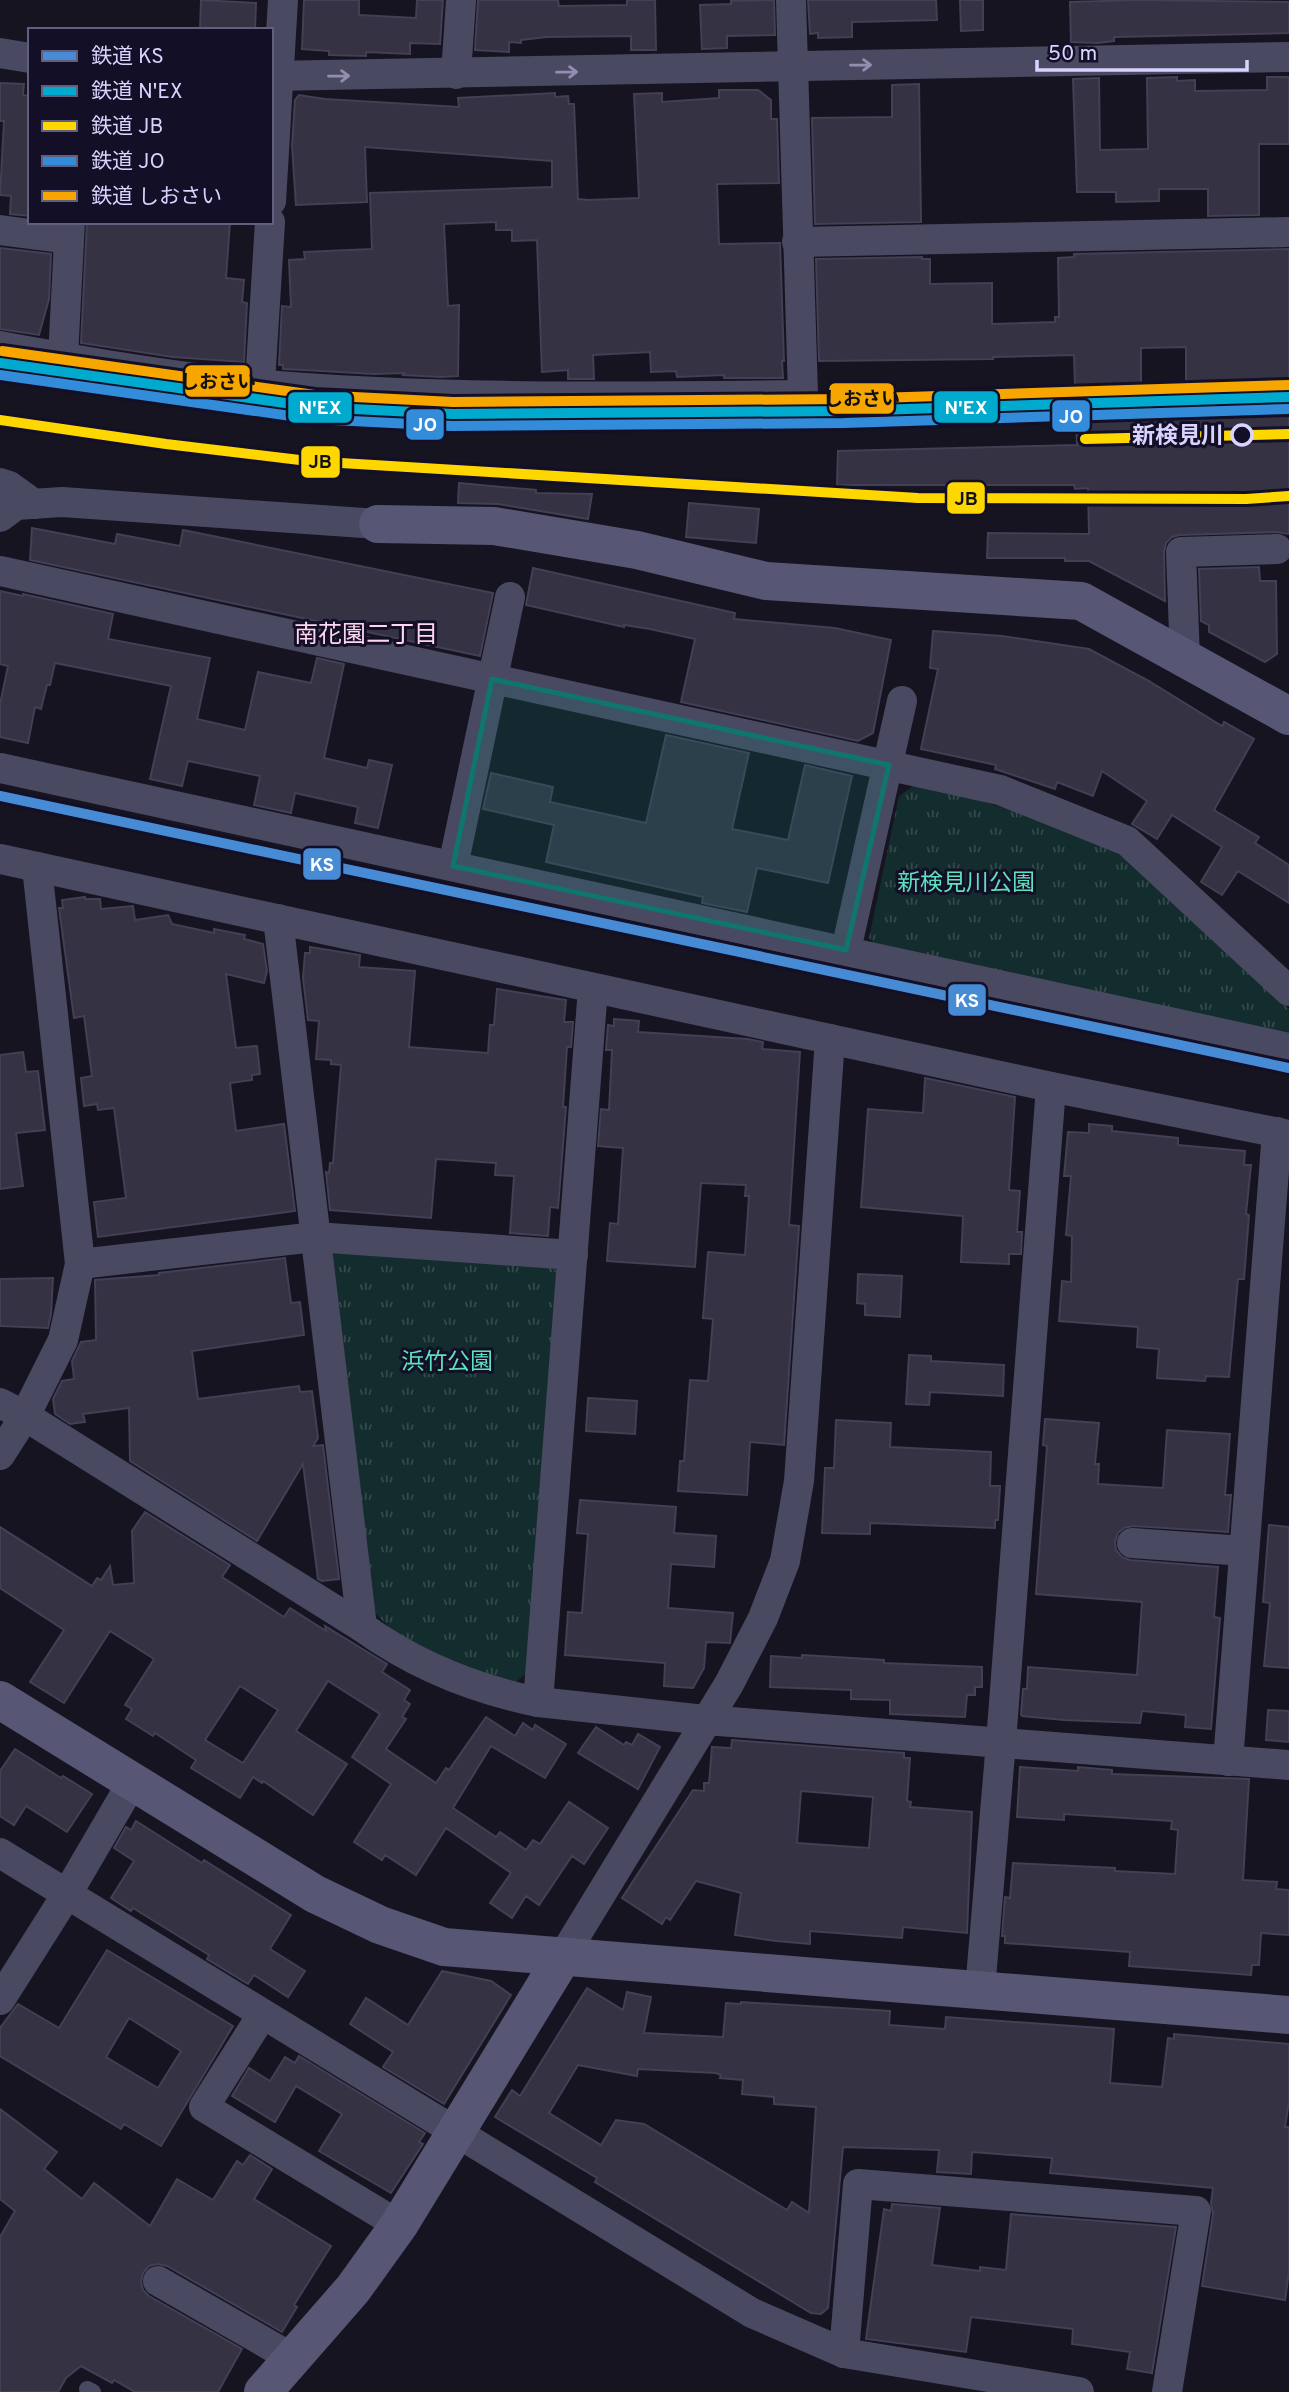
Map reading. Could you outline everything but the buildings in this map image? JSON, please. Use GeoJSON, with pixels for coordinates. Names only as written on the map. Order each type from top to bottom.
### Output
{"type":"FeatureCollection","features":[{"type":"Feature","properties":{"kind":"street"},"geometry":{"type":"LineString","coordinates":[[273,139],[275,77],[283,0]]}},
{"type":"Feature","properties":{"kind":"street"},"geometry":{"type":"LineString","coordinates":[[456,74],[461,0]]}},
{"type":"Feature","properties":{"kind":"street"},"geometry":{"type":"LineString","coordinates":[[0,346],[168,374],[439,395],[803,395],[791,0]]}},
{"type":"Feature","properties":{"kind":"street"},"geometry":{"type":"LineString","coordinates":[[0,53],[28,58]]}},
{"type":"Feature","properties":{"kind":"street"},"geometry":{"type":"LineString","coordinates":[[275,77],[1289,57]]}},
{"type":"Feature","properties":{"kind":"street"},"geometry":{"type":"LineString","coordinates":[[260,383],[270,224]]}},
{"type":"Feature","properties":{"kind":"street"},"geometry":{"type":"LineString","coordinates":[[0,230],[70,231],[63,357]]}},
{"type":"Feature","properties":{"kind":"street"},"geometry":{"type":"LineString","coordinates":[[797,242],[1289,232]]}},
{"type":"Feature","properties":{"kind":"street"},"geometry":{"type":"LineString","coordinates":[[0,483],[9,486],[34,504]]}},
{"type":"Feature","properties":{"kind":"street"},"geometry":{"type":"LineString","coordinates":[[0,517],[16,505],[62,502],[378,524],[494,526],[637,550],[766,581],[1081,601],[1289,716]]}},
{"type":"Feature","properties":{"kind":"street"},"geometry":{"type":"LineString","coordinates":[[1185,659],[1181,552],[1276,549]]}},
{"type":"Feature","properties":{"kind":"street"},"geometry":{"type":"LineString","coordinates":[[0,571],[1000,790],[1127,841],[1289,991]]}},
{"type":"Feature","properties":{"kind":"street"},"geometry":{"type":"LineString","coordinates":[[453,866],[510,597]]}},
{"type":"Feature","properties":{"kind":"street"},"geometry":{"type":"LineString","coordinates":[[846,950],[902,701]]}},
{"type":"Feature","properties":{"kind":"street"},"geometry":{"type":"LineString","coordinates":[[0,768],[1289,1048]]}},
{"type":"Feature","properties":{"kind":"street"},"geometry":{"type":"LineString","coordinates":[[0,859],[1051,1087],[1283,1134],[1244,1551],[1228,1761]]}},
{"type":"Feature","properties":{"kind":"street"},"geometry":{"type":"LineString","coordinates":[[0,1455],[12,1409],[63,1340],[80,1264],[37,867]]}},
{"type":"Feature","properties":{"kind":"street"},"geometry":{"type":"LineString","coordinates":[[278,919],[362,1627]]}},
{"type":"Feature","properties":{"kind":"street"},"geometry":{"type":"LineString","coordinates":[[538,1702],[593,988]]}},
{"type":"Feature","properties":{"kind":"street"},"geometry":{"type":"LineString","coordinates":[[263,2392],[353,2289],[399,2225],[729,1684],[763,1618],[785,1561],[799,1481],[830,1039]]}},
{"type":"Feature","properties":{"kind":"street"},"geometry":{"type":"LineString","coordinates":[[980,1990],[1051,1087]]}},
{"type":"Feature","properties":{"kind":"street"},"geometry":{"type":"LineString","coordinates":[[80,1264],[315,1237],[573,1255]]}},
{"type":"Feature","properties":{"kind":"street"},"geometry":{"type":"LineString","coordinates":[[12,1409],[362,1627],[396,1651],[432,1669],[512,1696],[538,1702],[705,1720],[1289,1765]]}},
{"type":"Feature","properties":{"kind":"street"},"geometry":{"type":"LineString","coordinates":[[1132,1543],[1244,1551]]}},
{"type":"Feature","properties":{"kind":"street"},"geometry":{"type":"LineString","coordinates":[[0,1700],[315,1894],[380,1925],[444,1947],[1289,2015]]}},
{"type":"Feature","properties":{"kind":"street"},"geometry":{"type":"LineString","coordinates":[[0,2000],[67,1894],[133,1781]]}},
{"type":"Feature","properties":{"kind":"street"},"geometry":{"type":"LineString","coordinates":[[0,1853],[752,2313],[844,2353],[1079,2392]]}},
{"type":"Feature","properties":{"kind":"street"},"geometry":{"type":"LineString","coordinates":[[262,2015],[204,2107],[399,2225]]}},
{"type":"Feature","properties":{"kind":"street"},"geometry":{"type":"LineString","coordinates":[[844,2353],[858,2184],[1195,2211],[1167,2392]]}},
{"type":"Feature","properties":{"kind":"street"},"geometry":{"type":"LineString","coordinates":[[158,2281],[292,2358]]}},
{"type":"Feature","properties":{"kind":"highlighted area"},"geometry":{"type":"Polygon","coordinates":[[[492,679],[889,765],[846,950],[453,866],[492,679]]]}},
{"type":"Feature","properties":{"kind":"green space","name":"新検見川公園"},"geometry":{"type":"Polygon","coordinates":[[[915,785],[975,799],[1077,831],[1124,857],[1289,1009],[1289,1035],[878,948],[869,938],[899,796],[915,785]]]}},
{"type":"Feature","properties":{"kind":"green space","name":"浜竹公園"},"geometry":{"type":"Polygon","coordinates":[[[340,1249],[549,1263],[559,1274],[528,1672],[512,1685],[434,1656],[392,1630],[370,1608],[329,1258],[340,1249]]]}},
{"type":"Feature","properties":{"kind":"rail line","name":"しおさい"},"geometry":{"type":"LineString","coordinates":[[2,351],[315,395],[453,402],[844,399],[1289,385]]}},
{"type":"Feature","properties":{"kind":"rail line","name":"N'EX"},"geometry":{"type":"LineString","coordinates":[[0,363],[314,407],[453,414],[844,411],[1289,397]]}},
{"type":"Feature","properties":{"kind":"rail line","name":"JO"},"geometry":{"type":"LineString","coordinates":[[0,375],[312,419],[452,426],[844,423],[1289,409]]}},
{"type":"Feature","properties":{"kind":"rail line","name":"JB"},"geometry":{"type":"LineString","coordinates":[[0,420],[308,461],[918,498],[1246,499],[1289,496]]}},
{"type":"Feature","properties":{"kind":"rail line","name":"JB"},"geometry":{"type":"LineString","coordinates":[[1085,439],[1289,434]]}},
{"type":"Feature","properties":{"kind":"rail line","name":"KS"},"geometry":{"type":"LineString","coordinates":[[0,796],[1289,1068]]}},
{"type":"Feature","properties":{"kind":"place","name":"新検見川"},"geometry":{"type":"Point","coordinates":[1242,435]}},
{"type":"Feature","properties":{"kind":"district","name":"南花園二丁目"},"geometry":{"type":"Point","coordinates":[366,634]}}]}
